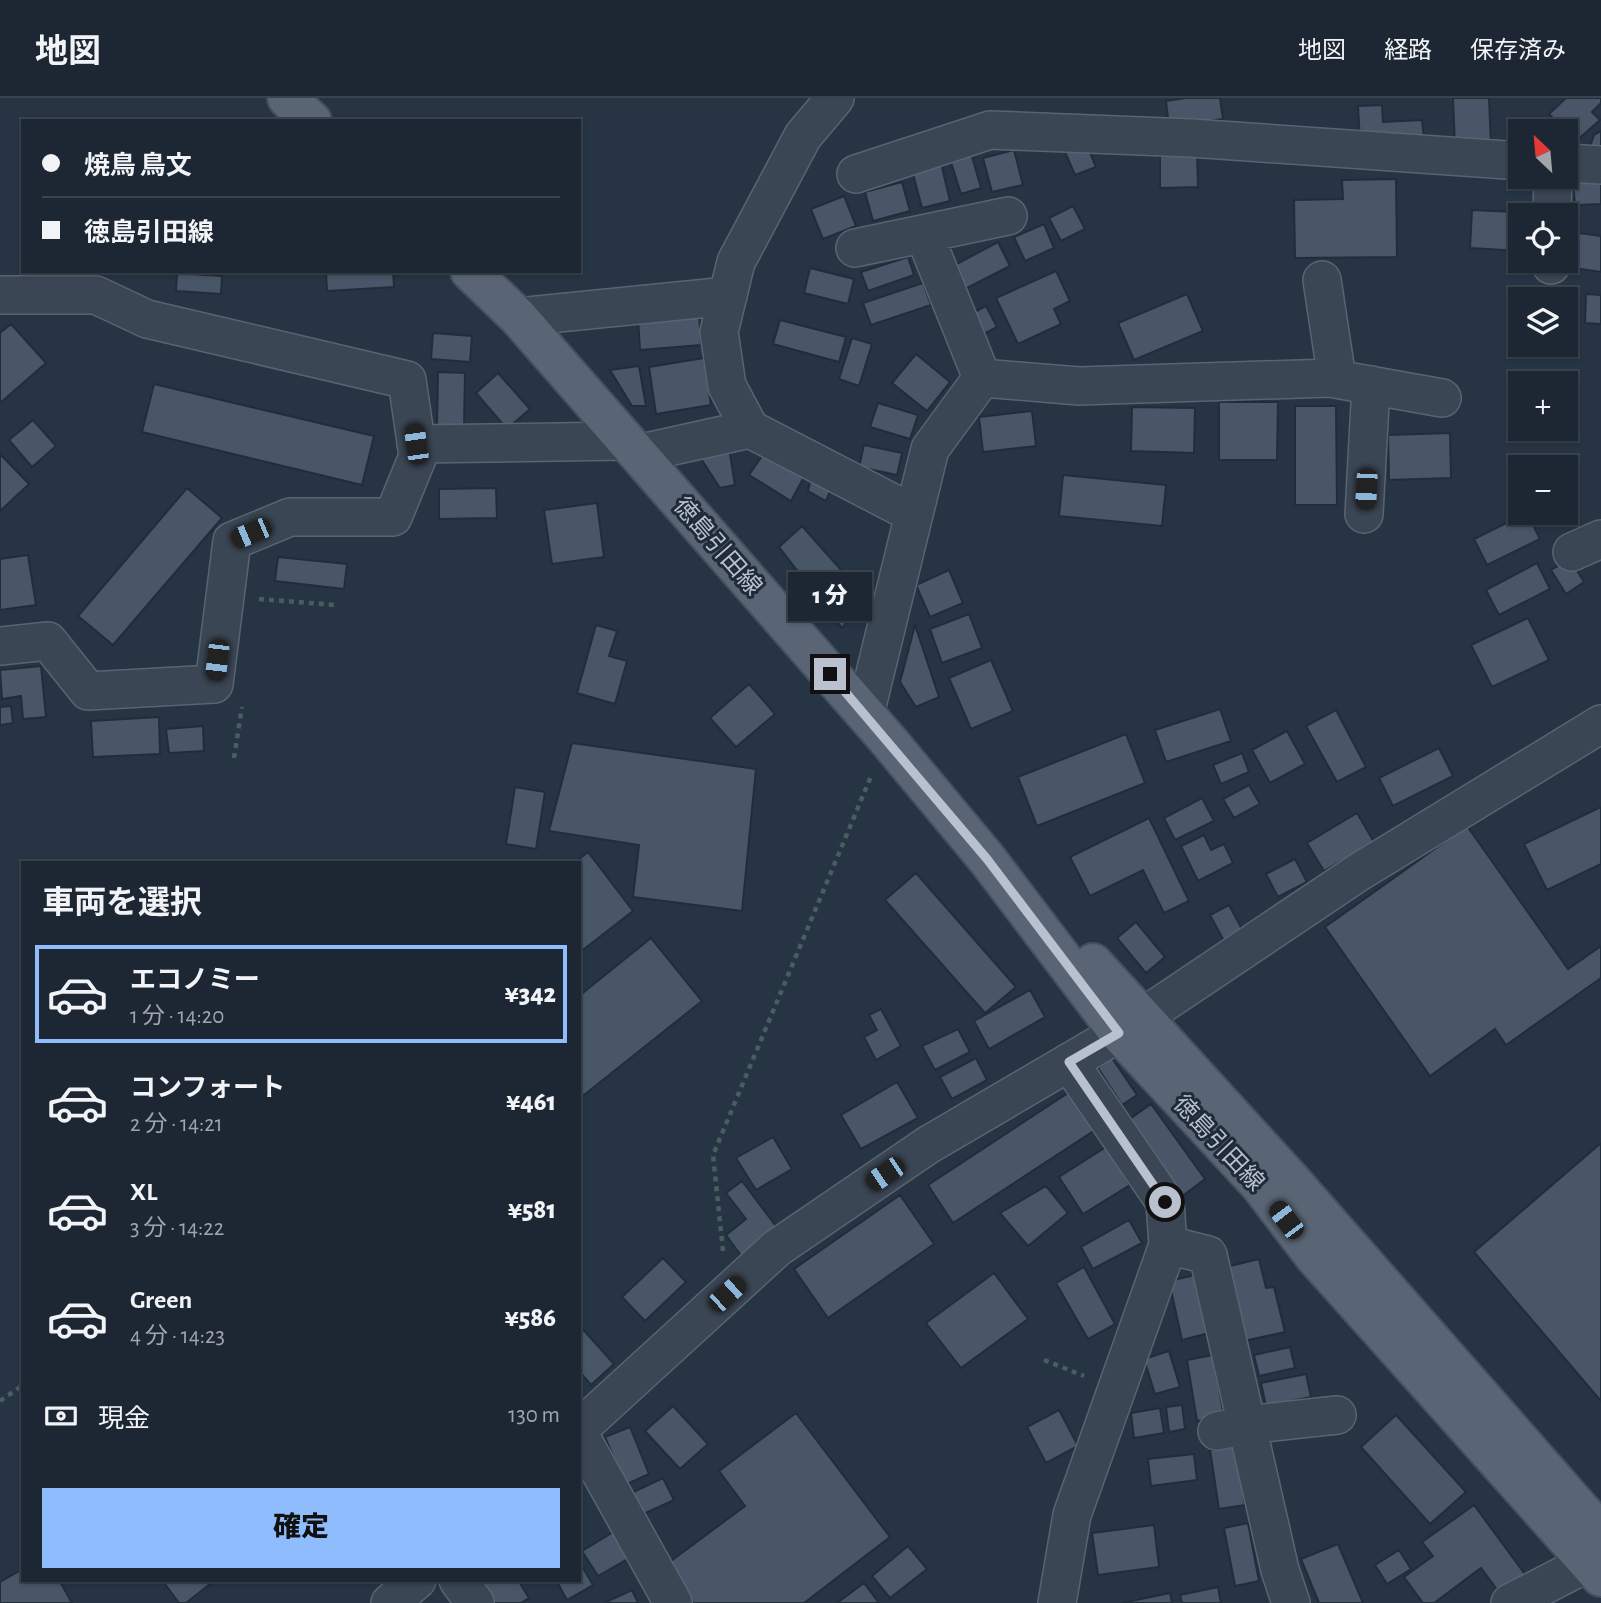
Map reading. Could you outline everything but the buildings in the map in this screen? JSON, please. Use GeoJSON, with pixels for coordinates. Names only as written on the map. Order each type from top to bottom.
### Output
{"type":"FeatureCollection","features":[{"type":"Feature","properties":{"kind":"main road"},"geometry":{"type":"LineString","coordinates":[[287,98],[310,119]]}},
{"type":"Feature","properties":{"kind":"main road","name":"徳島引田線"},"geometry":{"type":"LineString","coordinates":[[472,273],[518,317],[1131,1024],[1291,1180],[1597,1543]]}},
{"type":"Feature","properties":{"kind":"street"},"geometry":{"type":"LineString","coordinates":[[835,98],[803,136],[736,262],[719,332],[727,386],[750,429],[914,514]]}},
{"type":"Feature","properties":{"kind":"street"},"geometry":{"type":"LineString","coordinates":[[856,174],[990,130],[1191,138],[1508,160]]}},
{"type":"Feature","properties":{"kind":"street"},"geometry":{"type":"LineString","coordinates":[[1578,164],[1601,165]]}},
{"type":"Feature","properties":{"kind":"street"},"geometry":{"type":"LineString","coordinates":[[855,248],[1008,216]]}},
{"type":"Feature","properties":{"kind":"street"},"geometry":{"type":"LineString","coordinates":[[924,234],[982,379]]}},
{"type":"Feature","properties":{"kind":"street"},"geometry":{"type":"LineString","coordinates":[[1322,280],[1354,382],[1364,514]]}},
{"type":"Feature","properties":{"kind":"street"},"geometry":{"type":"LineString","coordinates":[[0,295],[96,295],[147,319],[407,380],[418,456],[393,517],[290,517],[232,541],[214,684],[88,691],[48,641],[0,646]]}},
{"type":"Feature","properties":{"kind":"street"},"geometry":{"type":"LineString","coordinates":[[518,317],[728,296]]}},
{"type":"Feature","properties":{"kind":"street"},"geometry":{"type":"LineString","coordinates":[[982,379],[1079,386],[1354,382],[1442,398]]}},
{"type":"Feature","properties":{"kind":"street"},"geometry":{"type":"LineString","coordinates":[[876,727],[914,514],[929,449],[982,379]]}},
{"type":"Feature","properties":{"kind":"street"},"geometry":{"type":"LineString","coordinates":[[416,444],[631,447],[750,429]]}},
{"type":"Feature","properties":{"kind":"street"},"geometry":{"type":"LineString","coordinates":[[581,1430],[777,1248],[928,1145],[1131,1024],[1359,872],[1601,724]]}},
{"type":"Feature","properties":{"kind":"street"},"geometry":{"type":"LineString","coordinates":[[1057,1603],[1072,1515],[1168,1245],[1165,1202],[1069,1062]]}},
{"type":"Feature","properties":{"kind":"street"},"geometry":{"type":"LineString","coordinates":[[1168,1245],[1208,1255],[1232,1428],[1291,1603]]}},
{"type":"Feature","properties":{"kind":"street"},"geometry":{"type":"LineString","coordinates":[[1232,1428],[1337,1415]]}},
{"type":"Feature","properties":{"kind":"street"},"geometry":{"type":"LineString","coordinates":[[581,1436],[673,1603]]}},
{"type":"Feature","properties":{"kind":"street"},"geometry":{"type":"LineString","coordinates":[[1510,1603],[1597,1543]]}},
{"type":"Feature","properties":{"kind":"street"},"geometry":{"type":"LineString","coordinates":[[390,1603],[415,1582]]}},
{"type":"Feature","properties":{"kind":"street"},"geometry":{"type":"LineString","coordinates":[[459,1582],[475,1603]]}},
{"type":"Feature","properties":{"kind":"path"},"geometry":{"type":"LineString","coordinates":[[259,599],[335,605]]}},
{"type":"Feature","properties":{"kind":"path"},"geometry":{"type":"LineString","coordinates":[[727,1294],[713,1155],[876,727]]}},
{"type":"Feature","properties":{"kind":"path"},"geometry":{"type":"LineString","coordinates":[[1044,1360],[1117,1390]]}},
{"type":"Feature","properties":{"kind":"path"},"geometry":{"type":"LineString","coordinates":[[0,1401],[21,1386]]}},
{"type":"Feature","properties":{"kind":"route"},"geometry":{"type":"LineString","coordinates":[[830,674],[987,859],[1119,1033],[1069,1062],[1165,1202]]}}]}
